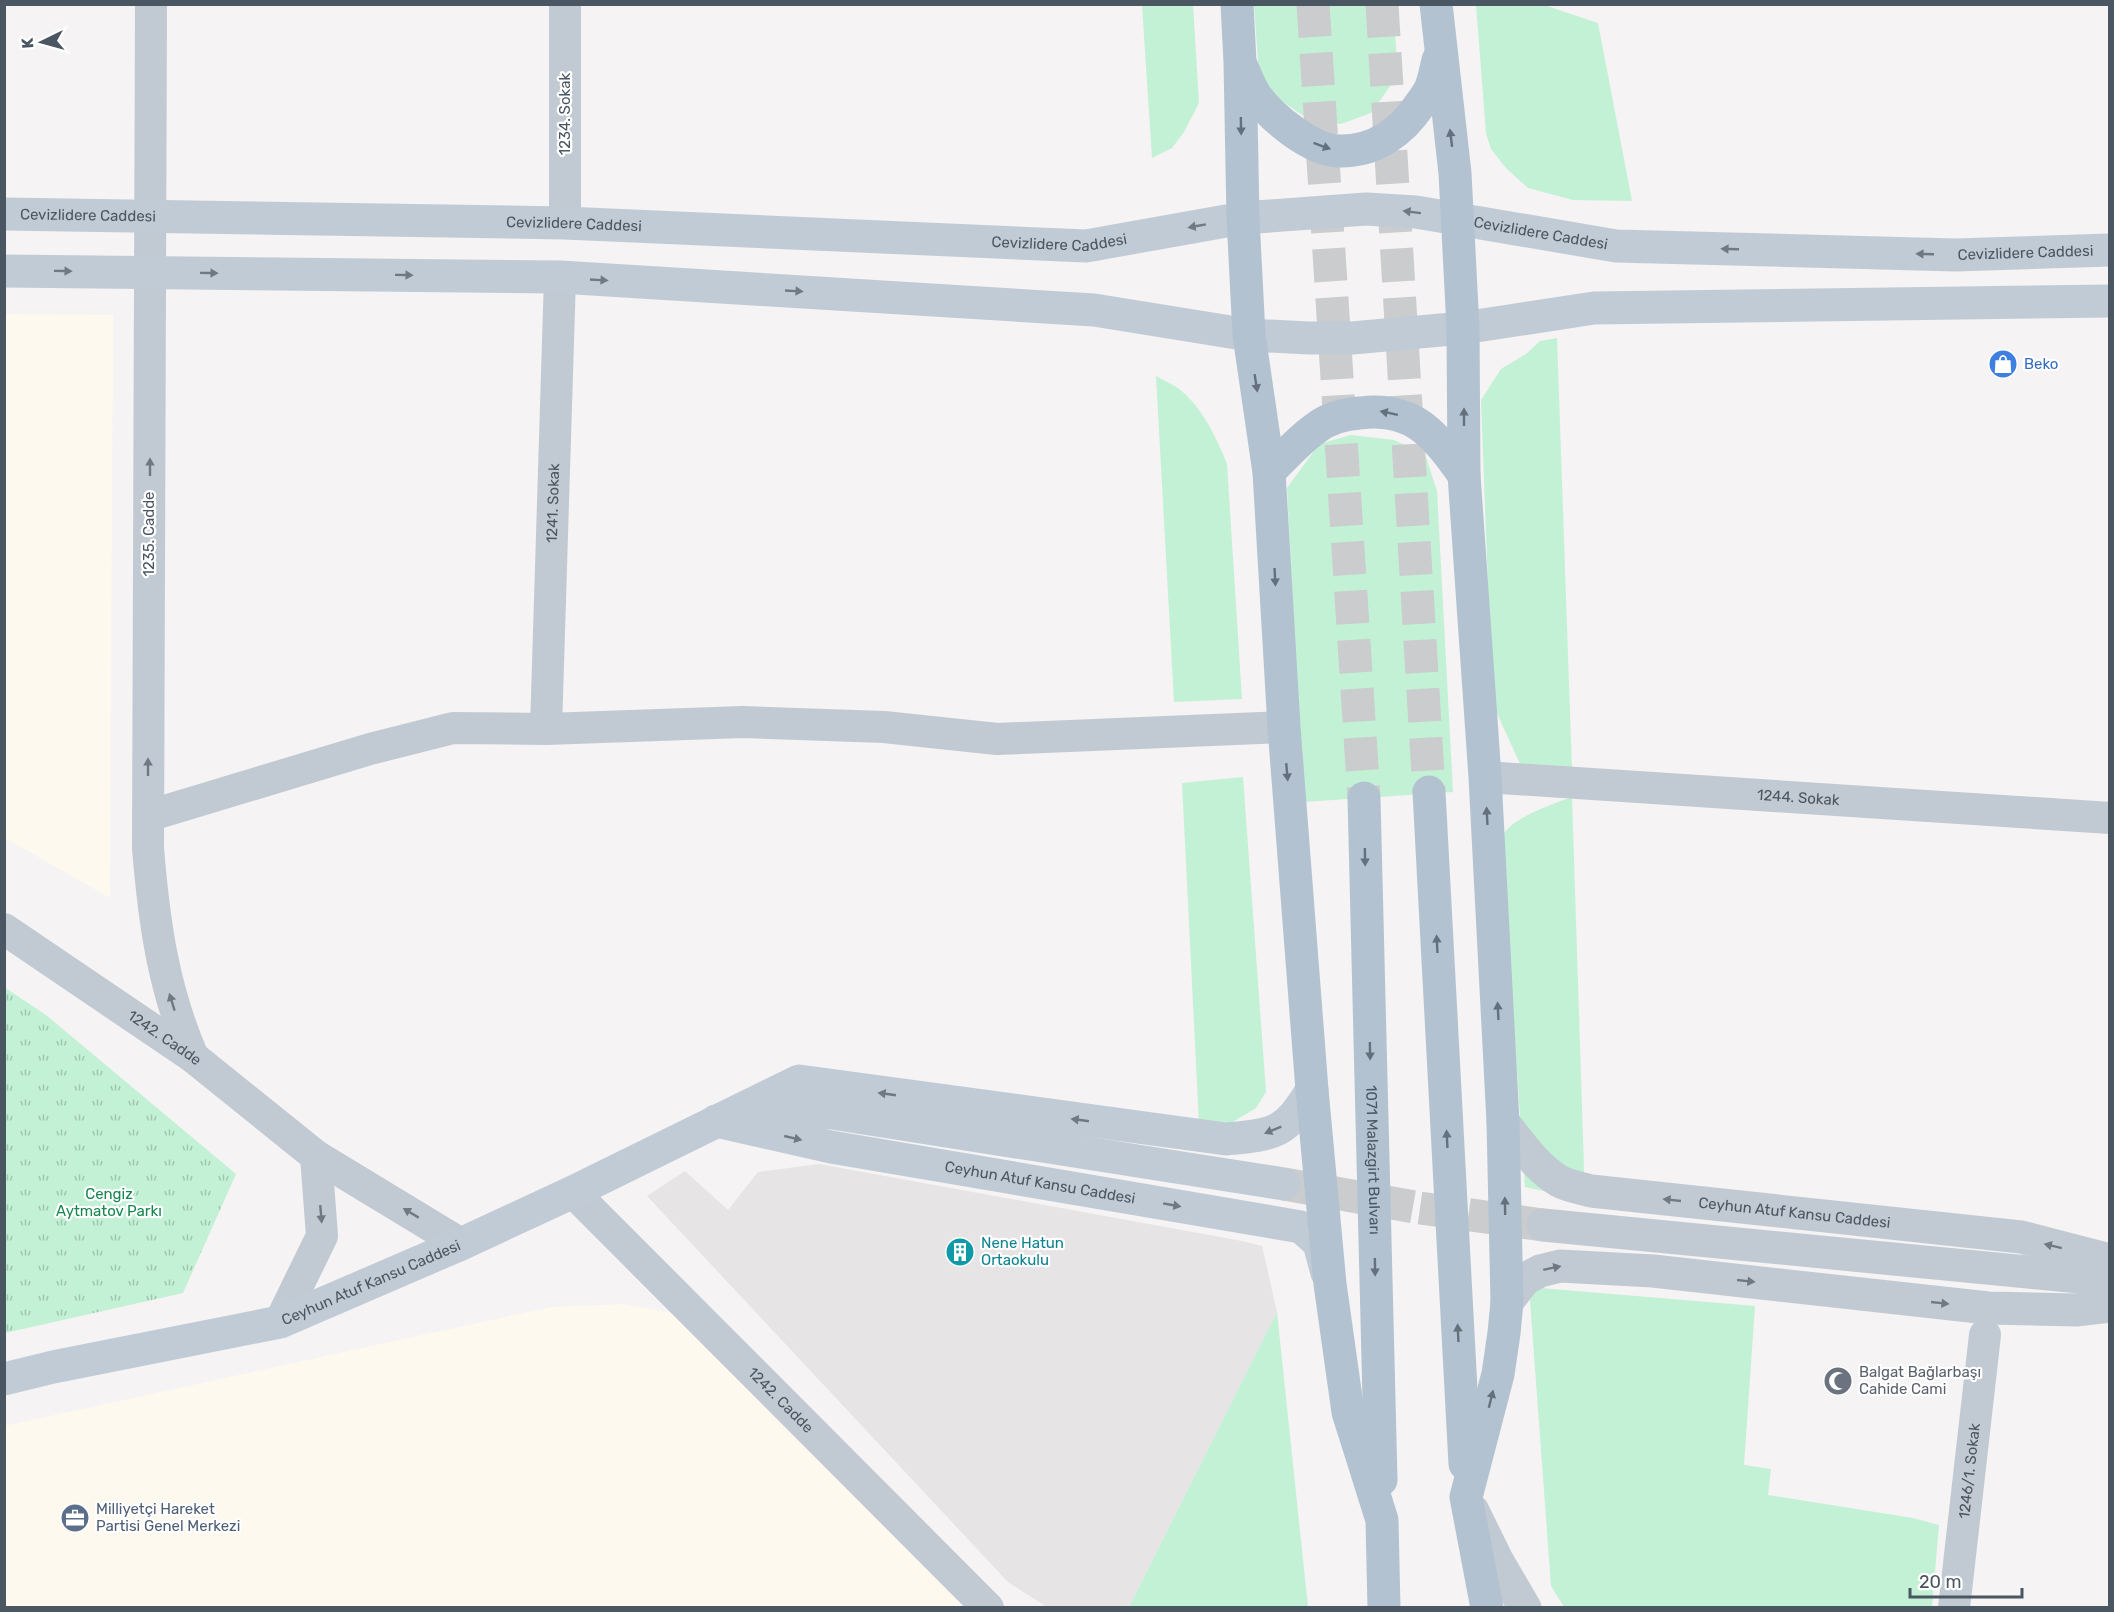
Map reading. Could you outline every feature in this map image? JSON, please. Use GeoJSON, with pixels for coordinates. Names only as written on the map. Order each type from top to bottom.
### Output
{"type":"FeatureCollection","features":[{"type":"Feature","properties":{"kind":"main road"},"geometry":{"type":"LineString","coordinates":[[1237,4],[1249,336],[1269,472],[1284,727],[1312,1090],[1330,1284],[1348,1412],[1382,1520]]}},
{"type":"Feature","properties":{"kind":"main road"},"geometry":{"type":"LineString","coordinates":[[1436,4],[1455,173],[1463,328],[1464,475],[1485,777],[1503,1122],[1507,1302],[1498,1374],[1466,1497],[1487,1608]]}},
{"type":"Feature","properties":{"kind":"main road"},"geometry":{"type":"LineString","coordinates":[[1240,62],[1255,95],[1278,121],[1304,139],[1336,151],[1357,149],[1378,143],[1397,133],[1414,114],[1431,88],[1440,54]]}},
{"type":"Feature","properties":{"kind":"main road","name":"Cevizlidere Caddesi"},"geometry":{"type":"LineString","coordinates":[[4,214],[566,223],[1086,246],[1243,218],[1366,209],[1416,212],[1616,246],[1955,255],[2109,250]]}},
{"type":"Feature","properties":{"kind":"main road"},"geometry":{"type":"LineString","coordinates":[[4,271],[560,277],[1094,310],[1249,336],[1352,338],[1463,328],[1594,308],[2109,301]]}},
{"type":"Feature","properties":{"kind":"main road"},"geometry":{"type":"LineString","coordinates":[[1269,472],[1317,427],[1330,419],[1345,414],[1376,411],[1392,412],[1426,430],[1440,442],[1464,475]]}},
{"type":"Feature","properties":{"kind":"main road"},"geometry":{"type":"LineString","coordinates":[[1429,792],[1472,1608]]}},
{"type":"Feature","properties":{"kind":"main road","name":"1071 Malazgirt Bulvarı"},"geometry":{"type":"LineString","coordinates":[[1364,798],[1384,1608]]}},
{"type":"Feature","properties":{"kind":"main road","name":"Ceyhun Atuf Kansu Caddesi"},"geometry":{"type":"LineString","coordinates":[[4,1379],[53,1367],[280,1322],[461,1244],[573,1192],[799,1081],[1226,1139],[1272,1133],[1298,1112],[1312,1090]]}},
{"type":"Feature","properties":{"kind":"main road","name":"Ceyhun Atuf Kansu Caddesi"},"geometry":{"type":"LineString","coordinates":[[716,1121],[775,1112],[832,1113],[1284,1184]]}},
{"type":"Feature","properties":{"kind":"main road","name":"Ceyhun Atuf Kansu Caddesi"},"geometry":{"type":"LineString","coordinates":[[716,1121],[831,1147],[1301,1227],[1319,1244],[1330,1284]]}},
{"type":"Feature","properties":{"kind":"main road","name":"1071 Malazgirt Bulvarı"},"geometry":{"type":"LineString","coordinates":[[1382,1520],[1390,1608]]}},
{"type":"Feature","properties":{"kind":"street","name":"1235. Cadde"},"geometry":{"type":"LineString","coordinates":[[151,4],[148,816],[151,882],[161,957],[172,1005],[193,1057]]}},
{"type":"Feature","properties":{"kind":"street","name":"1234. Sokak"},"geometry":{"type":"LineString","coordinates":[[565,4],[566,223]]}},
{"type":"Feature","properties":{"kind":"street","name":"1241. Sokak"},"geometry":{"type":"LineString","coordinates":[[546,729],[560,277]]}},
{"type":"Feature","properties":{"kind":"street"},"geometry":{"type":"LineString","coordinates":[[148,816],[370,749],[453,728],[546,729],[743,722],[884,727],[997,739],[1284,727]]}},
{"type":"Feature","properties":{"kind":"street","name":"1244. Sokak"},"geometry":{"type":"LineString","coordinates":[[1485,777],[2109,818]]}},
{"type":"Feature","properties":{"kind":"street","name":"1242. Cadde"},"geometry":{"type":"LineString","coordinates":[[4,929],[193,1057],[316,1156],[461,1244]]}},
{"type":"Feature","properties":{"kind":"street","name":"Ceyhun Atuf Kansu Caddesi"},"geometry":{"type":"LineString","coordinates":[[1503,1122],[1529,1155],[1560,1182],[1591,1191],[2021,1237],[2109,1260]]}},
{"type":"Feature","properties":{"kind":"street"},"geometry":{"type":"LineString","coordinates":[[280,1322],[322,1236],[316,1156]]}},
{"type":"Feature","properties":{"kind":"street","name":"1242. Cadde"},"geometry":{"type":"LineString","coordinates":[[573,1192],[988,1608]]}},
{"type":"Feature","properties":{"kind":"street"},"geometry":{"type":"LineString","coordinates":[[1543,1225],[2109,1280]]}},
{"type":"Feature","properties":{"kind":"street"},"geometry":{"type":"LineString","coordinates":[[1507,1302],[1525,1279],[1540,1271],[1560,1266],[1653,1271],[1988,1308],[2076,1310],[2109,1306]]}},
{"type":"Feature","properties":{"kind":"street","name":"1246/1. Sokak"},"geometry":{"type":"LineString","coordinates":[[1954,1608],[1985,1335]]}},
{"type":"Feature","properties":{"kind":"street"},"geometry":{"type":"LineString","coordinates":[[1466,1497],[1497,1560],[1525,1608]]}},
{"type":"Feature","properties":{"kind":"shaded area"},"geometry":{"type":"Polygon","coordinates":[[[5,314],[113,315],[110,898],[5,838],[5,314]]]}},
{"type":"Feature","properties":{"kind":"shaded area"},"geometry":{"type":"Polygon","coordinates":[[[819,1164],[1262,1246],[1277,1312],[1129,1607],[1047,1607],[1008,1582],[647,1196],[685,1171],[728,1210],[758,1172],[819,1164]]]}},
{"type":"Feature","properties":{"kind":"shaded area"},"geometry":{"type":"Polygon","coordinates":[[[623,1304],[706,1319],[977,1607],[5,1607],[4,1426],[551,1307],[623,1304]]]}},
{"type":"Feature","properties":{"kind":"green space"},"geometry":{"type":"Polygon","coordinates":[[[1142,5],[1193,5],[1199,103],[1184,132],[1172,148],[1152,158],[1142,5]]]}},
{"type":"Feature","properties":{"kind":"green space"},"geometry":{"type":"Polygon","coordinates":[[[1254,5],[1393,5],[1398,75],[1371,113],[1341,124],[1308,119],[1280,100],[1259,75],[1254,5]]]}},
{"type":"Feature","properties":{"kind":"green space"},"geometry":{"type":"Polygon","coordinates":[[[1476,5],[1546,5],[1598,23],[1632,201],[1573,200],[1528,188],[1506,168],[1491,149],[1486,133],[1476,5]]]}},
{"type":"Feature","properties":{"kind":"green space"},"geometry":{"type":"Polygon","coordinates":[[[1557,338],[1572,770],[1522,768],[1495,709],[1491,666],[1481,400],[1501,369],[1526,354],[1540,341],[1557,338]]]}},
{"type":"Feature","properties":{"kind":"green space"},"geometry":{"type":"Polygon","coordinates":[[[1156,376],[1182,391],[1199,409],[1215,436],[1227,464],[1242,699],[1174,702],[1156,376]]]}},
{"type":"Feature","properties":{"kind":"green space"},"geometry":{"type":"Polygon","coordinates":[[[1351,435],[1394,440],[1425,454],[1437,491],[1453,792],[1303,802],[1287,488],[1319,444],[1351,435]]]}},
{"type":"Feature","properties":{"kind":"green space"},"geometry":{"type":"Polygon","coordinates":[[[1243,777],[1266,1092],[1256,1108],[1226,1126],[1199,1124],[1182,783],[1243,777]]]}},
{"type":"Feature","properties":{"kind":"green space"},"geometry":{"type":"Polygon","coordinates":[[[1572,797],[1585,1200],[1525,1187],[1501,839],[1512,825],[1521,819],[1572,797]]]}},
{"type":"Feature","properties":{"kind":"green space","name":"Cengiz Aytmatov Parkı"},"geometry":{"type":"Polygon","coordinates":[[[4,987],[46,1015],[236,1174],[183,1293],[5,1333],[4,987]]]}},
{"type":"Feature","properties":{"kind":"green space"},"geometry":{"type":"Polygon","coordinates":[[[1529,1287],[1755,1306],[1744,1465],[1771,1469],[1768,1495],[1913,1518],[1939,1525],[1932,1607],[1564,1607],[1551,1586],[1529,1287]]]}},
{"type":"Feature","properties":{"kind":"green space"},"geometry":{"type":"Polygon","coordinates":[[[1277,1312],[1308,1607],[1129,1607],[1277,1312]]]}},
{"type":"Feature","properties":{"kind":"tunnel"},"geometry":{"type":"LineString","coordinates":[[1313,4],[1364,798]]}},
{"type":"Feature","properties":{"kind":"tunnel"},"geometry":{"type":"LineString","coordinates":[[1382,4],[1429,792]]}},
{"type":"Feature","properties":{"kind":"tunnel"},"geometry":{"type":"LineString","coordinates":[[1284,1184],[1420,1208]]}},
{"type":"Feature","properties":{"kind":"tunnel"},"geometry":{"type":"LineString","coordinates":[[1420,1208],[1543,1225]]}},
{"type":"Feature","properties":{"kind":"place","name":"Beko"},"geometry":{"type":"Point","coordinates":[2003,364]}},
{"type":"Feature","properties":{"kind":"place","name":"Nene Hatun Ortaokulu"},"geometry":{"type":"Point","coordinates":[960,1252]}},
{"type":"Feature","properties":{"kind":"place","name":"Balgat Bağlarbaşı Cahide Cami"},"geometry":{"type":"Point","coordinates":[1838,1381]}},
{"type":"Feature","properties":{"kind":"place","name":"Milliyetçi Hareket Partisi Genel Merkezi"},"geometry":{"type":"Point","coordinates":[75,1518]}}]}
